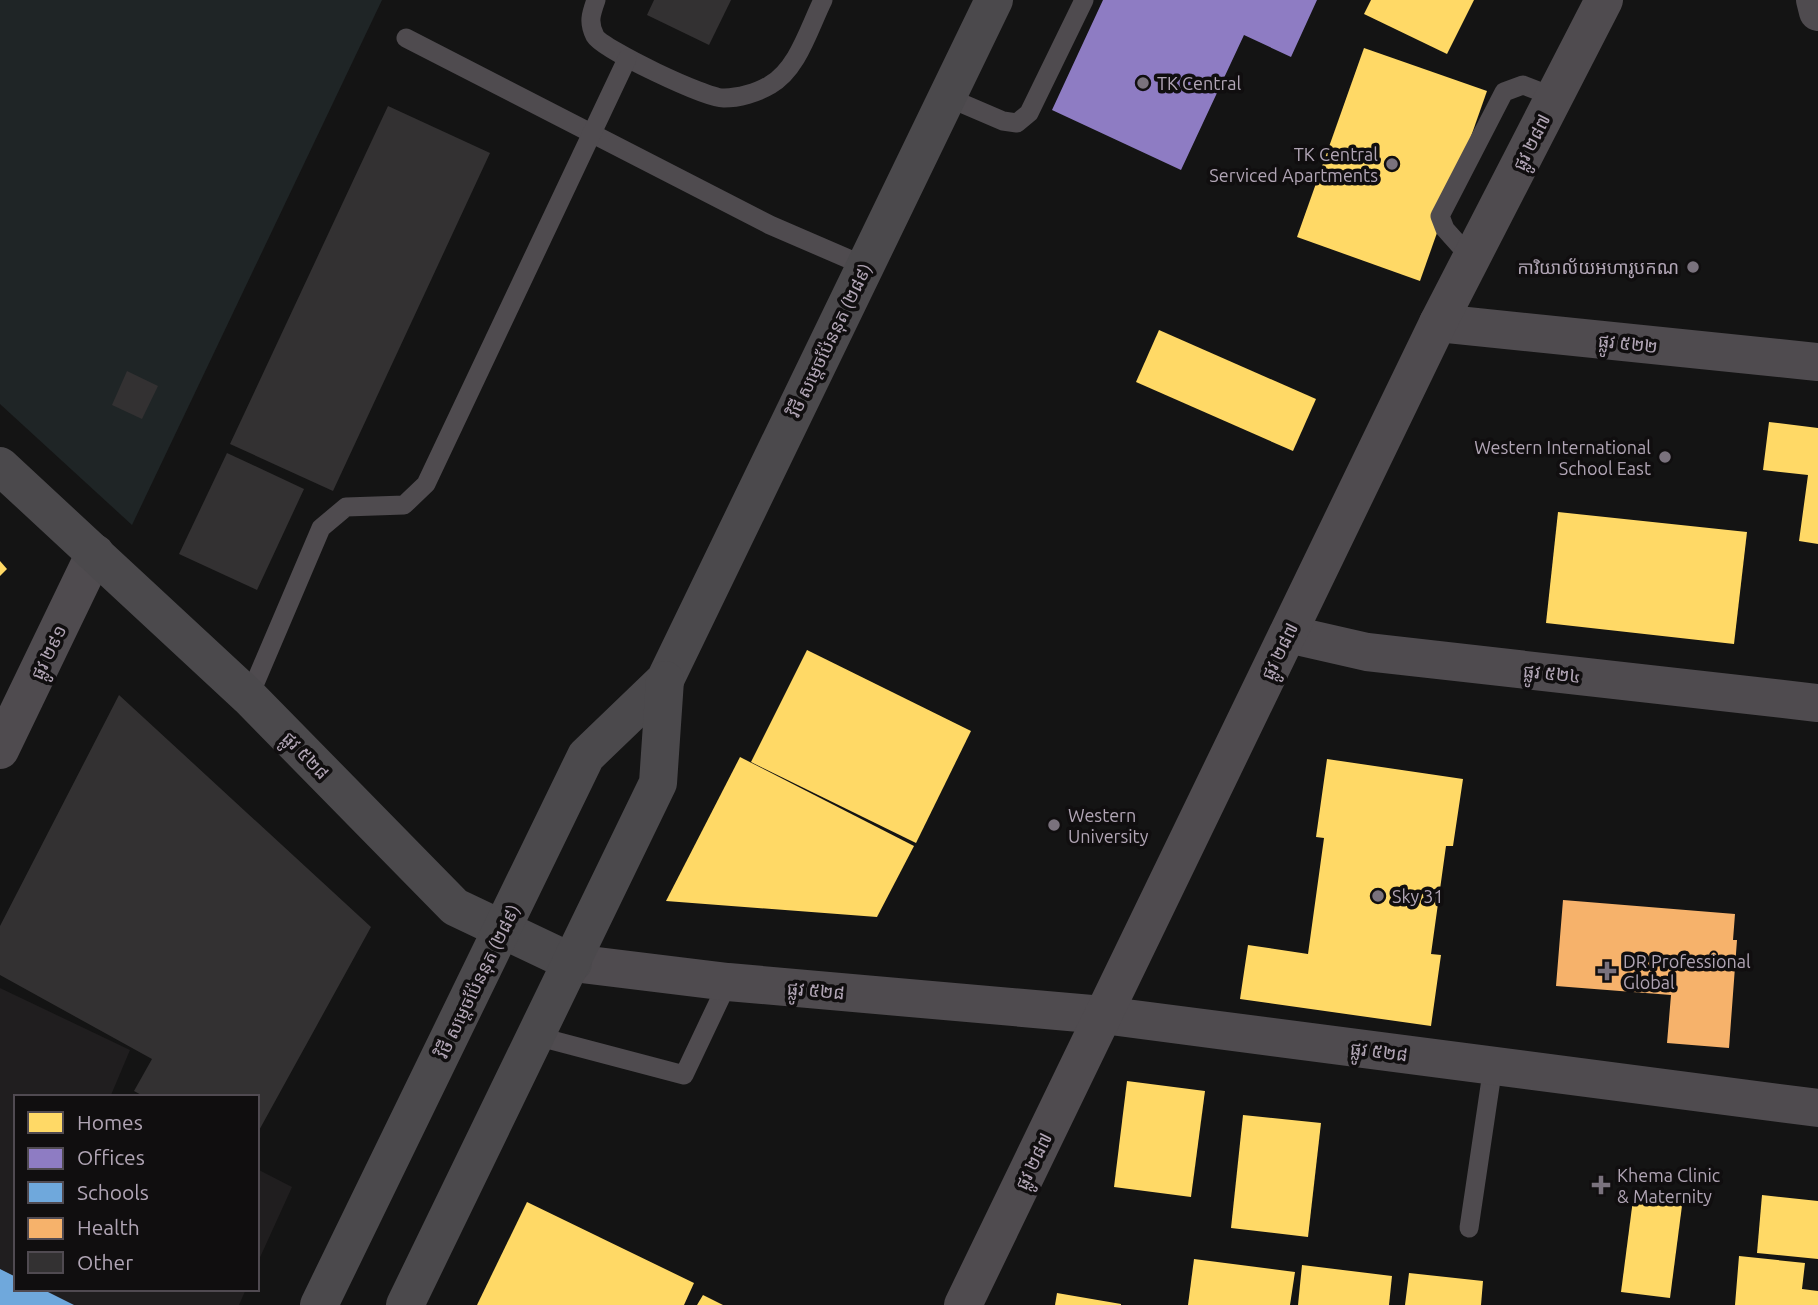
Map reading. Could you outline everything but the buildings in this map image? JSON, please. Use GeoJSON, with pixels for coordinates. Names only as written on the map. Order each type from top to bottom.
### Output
{"type":"FeatureCollection","features":[{"type":"Feature","properties":{"kind":"main road","name":"វិថី សម្តេចប៉ែននុត (២៨៩)"},"geometry":{"type":"LineString","coordinates":[[319,1305],[586,755],[665,680],[994,0]]}},
{"type":"Feature","properties":{"kind":"main road","name":"ផ្លូវ ៥២៨"},"geometry":{"type":"LineString","coordinates":[[0,466],[249,697],[455,907],[573,963]]}},
{"type":"Feature","properties":{"kind":"main road","name":"វិថី សម្តេចប៉ែននុត (២៨៩)"},"geometry":{"type":"LineString","coordinates":[[405,1305],[573,963],[657,783],[665,680]]}},
{"type":"Feature","properties":{"kind":"street","name":"ផ្លូវ ២៨៧"},"geometry":{"type":"LineString","coordinates":[[963,1305],[1438,323],[1604,0]]}},
{"type":"Feature","properties":{"kind":"street"},"geometry":{"type":"LineString","coordinates":[[1815,0],[1818,12]]}},
{"type":"Feature","properties":{"kind":"street","name":"ផ្លូវ ៥២២"},"geometry":{"type":"LineString","coordinates":[[1438,323],[1818,362]]}},
{"type":"Feature","properties":{"kind":"street","name":"ផ្លូវ ២៩១"},"geometry":{"type":"LineString","coordinates":[[0,750],[95,553]]}},
{"type":"Feature","properties":{"kind":"street","name":"ផ្លូវ ៥២៤"},"geometry":{"type":"LineString","coordinates":[[1288,634],[1367,652],[1818,703]]}},
{"type":"Feature","properties":{"kind":"street","name":"ផ្លូវ ៥២៨"},"geometry":{"type":"LineString","coordinates":[[573,963],[728,982],[1103,1015],[1818,1108]]}},
{"type":"Feature","properties":{"kind":"lane"},"geometry":{"type":"LineString","coordinates":[[596,0],[589,20],[596,39],[627,60],[722,99],[750,94],[770,85],[789,70],[823,0]]}},
{"type":"Feature","properties":{"kind":"lane"},"geometry":{"type":"LineString","coordinates":[[947,97],[1003,121],[1017,123],[1029,113],[1084,0]]}},
{"type":"Feature","properties":{"kind":"lane"},"geometry":{"type":"LineString","coordinates":[[406,38],[770,225],[865,265]]}},
{"type":"Feature","properties":{"kind":"lane"},"geometry":{"type":"LineString","coordinates":[[249,697],[321,528],[346,507],[404,505],[426,484],[627,60]]}},
{"type":"Feature","properties":{"kind":"lane"},"geometry":{"type":"LineString","coordinates":[[536,1036],[684,1075],[728,982]]}},
{"type":"Feature","properties":{"kind":"lane"},"geometry":{"type":"LineString","coordinates":[[1469,1228],[1493,1066]]}},
{"type":"Feature","properties":{"kind":"shaded area"},"geometry":{"type":"Polygon","coordinates":[[[0,0],[382,0],[132,525],[0,404],[0,0]]]}},
{"type":"Feature","properties":{"kind":"shaded area"},"geometry":{"type":"Polygon","coordinates":[[[0,988],[130,1050],[111,1095],[14,1095],[14,1291],[245,1291],[239,1305],[0,1305],[0,988]]]}},
{"type":"Feature","properties":{"kind":"shaded area"},"geometry":{"type":"Polygon","coordinates":[[[259,1170],[292,1187],[259,1260],[259,1170]]]}},
{"type":"Feature","properties":{"kind":"place","name":"TK Central"},"geometry":{"type":"Point","coordinates":[1143,83]}},
{"type":"Feature","properties":{"kind":"place","name":"TK Central Serviced Apartments"},"geometry":{"type":"Point","coordinates":[1392,164]}},
{"type":"Feature","properties":{"kind":"place","name":"ការិយាល័យអហារូបកណ"},"geometry":{"type":"Point","coordinates":[1693,267]}},
{"type":"Feature","properties":{"kind":"place","name":"Western International School East"},"geometry":{"type":"Point","coordinates":[1665,457]}},
{"type":"Feature","properties":{"kind":"place","name":"Western University"},"geometry":{"type":"Point","coordinates":[1054,825]}},
{"type":"Feature","properties":{"kind":"place","name":"Sky 31"},"geometry":{"type":"Point","coordinates":[1378,896]}},
{"type":"Feature","properties":{"kind":"place","name":"DR Professional Global"},"geometry":{"type":"Point","coordinates":[1607,971]}},
{"type":"Feature","properties":{"kind":"place","name":"Khema Clinic & Maternity"},"geometry":{"type":"Point","coordinates":[1601,1185]}}]}
